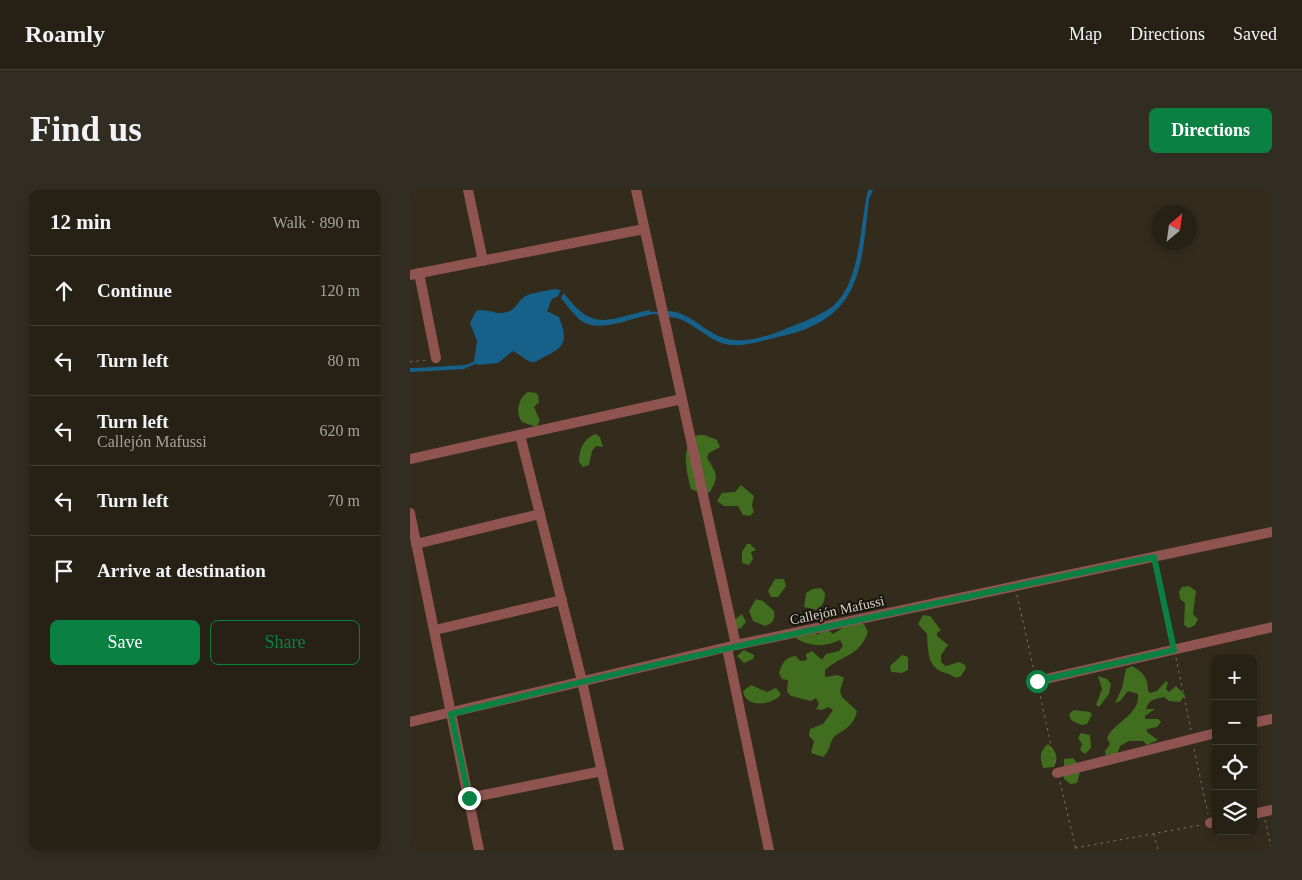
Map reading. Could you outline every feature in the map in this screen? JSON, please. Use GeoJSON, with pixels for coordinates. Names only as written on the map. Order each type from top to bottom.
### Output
{"type":"FeatureCollection","features":[{"type":"Feature","properties":{"kind":"street"},"geometry":{"type":"LineString","coordinates":[[468,190],[483,261]]}},
{"type":"Feature","properties":{"kind":"street"},"geometry":{"type":"LineString","coordinates":[[636,190],[682,399],[769,850]]}},
{"type":"Feature","properties":{"kind":"street"},"geometry":{"type":"LineString","coordinates":[[436,358],[415,274],[644,229]]}},
{"type":"Feature","properties":{"kind":"street"},"geometry":{"type":"LineString","coordinates":[[410,459],[682,399]]}},
{"type":"Feature","properties":{"kind":"street"},"geometry":{"type":"LineString","coordinates":[[520,435],[582,681],[619,850]]}},
{"type":"Feature","properties":{"kind":"street"},"geometry":{"type":"LineString","coordinates":[[410,514],[479,850]]}},
{"type":"Feature","properties":{"kind":"street"},"geometry":{"type":"LineString","coordinates":[[416,544],[540,514]]}},
{"type":"Feature","properties":{"kind":"street","name":"Callejón Mafussi"},"geometry":{"type":"LineString","coordinates":[[410,722],[451,714],[582,681],[731,647],[1272,532]]}},
{"type":"Feature","properties":{"kind":"street"},"geometry":{"type":"LineString","coordinates":[[435,630],[562,600]]}},
{"type":"Feature","properties":{"kind":"street"},"geometry":{"type":"LineString","coordinates":[[1037,681],[1272,627]]}},
{"type":"Feature","properties":{"kind":"street"},"geometry":{"type":"LineString","coordinates":[[1257,722],[1272,718]]}},
{"type":"Feature","properties":{"kind":"street"},"geometry":{"type":"LineString","coordinates":[[1058,773],[1212,734]]}},
{"type":"Feature","properties":{"kind":"street"},"geometry":{"type":"LineString","coordinates":[[469,798],[602,771]]}},
{"type":"Feature","properties":{"kind":"path"},"geometry":{"type":"LineString","coordinates":[[410,362],[436,358]]}},
{"type":"Feature","properties":{"kind":"path"},"geometry":{"type":"LineString","coordinates":[[1154,557],[1192,739],[1212,819]]}},
{"type":"Feature","properties":{"kind":"path"},"geometry":{"type":"LineString","coordinates":[[1058,773],[1075,849],[1212,823]]}},
{"type":"Feature","properties":{"kind":"path"},"geometry":{"type":"LineString","coordinates":[[1263,812],[1272,850]]}},
{"type":"Feature","properties":{"kind":"path"},"geometry":{"type":"LineString","coordinates":[[1154,834],[1158,850]]}},
{"type":"Feature","properties":{"kind":"green space"},"geometry":{"type":"Polygon","coordinates":[[[528,392],[538,395],[539,402],[534,407],[540,421],[536,427],[522,422],[518,410],[522,398],[528,392]]]}},
{"type":"Feature","properties":{"kind":"green space"},"geometry":{"type":"Polygon","coordinates":[[[595,434],[600,437],[603,447],[596,446],[592,451],[589,465],[583,467],[579,462],[581,449],[587,439],[595,434]]]}},
{"type":"Feature","properties":{"kind":"green space"},"geometry":{"type":"Polygon","coordinates":[[[698,435],[704,435],[717,440],[720,447],[709,453],[707,458],[715,471],[716,478],[710,492],[703,494],[691,489],[686,467],[688,445],[698,435]]]}},
{"type":"Feature","properties":{"kind":"green space"},"geometry":{"type":"Polygon","coordinates":[[[741,485],[754,496],[752,505],[754,512],[750,516],[743,515],[738,506],[724,506],[717,501],[722,493],[735,492],[741,485]]]}},
{"type":"Feature","properties":{"kind":"green space"},"geometry":{"type":"Polygon","coordinates":[[[747,544],[750,544],[756,550],[751,552],[753,559],[749,565],[742,563],[742,552],[747,544]]]}},
{"type":"Feature","properties":{"kind":"green space"},"geometry":{"type":"Polygon","coordinates":[[[775,579],[784,579],[786,586],[778,597],[771,597],[768,591],[775,579]]]}},
{"type":"Feature","properties":{"kind":"green space"},"geometry":{"type":"Polygon","coordinates":[[[1189,586],[1196,591],[1193,614],[1198,619],[1195,625],[1189,628],[1184,625],[1185,603],[1180,599],[1179,592],[1182,587],[1189,586]]]}},
{"type":"Feature","properties":{"kind":"green space"},"geometry":{"type":"Polygon","coordinates":[[[821,588],[825,593],[821,606],[817,610],[804,607],[806,593],[812,589],[821,588]]]}},
{"type":"Feature","properties":{"kind":"green space"},"geometry":{"type":"Polygon","coordinates":[[[756,599],[763,601],[774,611],[773,620],[765,626],[753,621],[749,611],[756,599]]]}},
{"type":"Feature","properties":{"kind":"green space"},"geometry":{"type":"Polygon","coordinates":[[[742,614],[746,622],[741,628],[735,630],[734,620],[742,614]]]}},
{"type":"Feature","properties":{"kind":"green space"},"geometry":{"type":"Polygon","coordinates":[[[923,615],[930,616],[941,630],[937,633],[937,636],[948,645],[941,655],[941,662],[946,666],[959,662],[965,665],[966,668],[961,676],[955,677],[940,671],[932,663],[928,652],[927,634],[918,624],[923,615]]]}},
{"type":"Feature","properties":{"kind":"green space"},"geometry":{"type":"Polygon","coordinates":[[[850,623],[864,624],[868,632],[855,651],[825,670],[825,677],[838,675],[844,678],[840,691],[842,697],[857,711],[852,723],[834,737],[823,757],[811,753],[814,741],[809,736],[810,729],[823,724],[833,710],[828,707],[822,710],[816,709],[819,704],[816,698],[811,701],[791,696],[787,692],[788,680],[782,679],[779,673],[783,663],[789,658],[796,656],[800,661],[807,660],[806,654],[812,651],[822,660],[826,654],[839,651],[843,646],[840,640],[823,645],[808,644],[797,639],[795,632],[807,628],[818,635],[821,629],[828,630],[833,634],[850,623]]]}},
{"type":"Feature","properties":{"kind":"green space"},"geometry":{"type":"Polygon","coordinates":[[[744,650],[754,655],[753,659],[744,663],[737,656],[744,650]]]}},
{"type":"Feature","properties":{"kind":"green space"},"geometry":{"type":"Polygon","coordinates":[[[902,655],[908,657],[908,670],[902,673],[891,672],[890,666],[902,655]]]}},
{"type":"Feature","properties":{"kind":"green space"},"geometry":{"type":"Polygon","coordinates":[[[1132,666],[1144,676],[1150,693],[1157,691],[1166,681],[1168,683],[1166,689],[1169,692],[1176,686],[1185,695],[1180,702],[1169,701],[1164,697],[1153,700],[1147,706],[1146,709],[1155,709],[1145,716],[1145,719],[1158,719],[1161,722],[1157,727],[1147,729],[1147,732],[1158,740],[1147,745],[1143,741],[1129,741],[1120,746],[1117,755],[1106,757],[1105,751],[1110,744],[1107,738],[1131,713],[1138,701],[1138,694],[1128,691],[1120,701],[1115,703],[1122,688],[1126,669],[1132,666]]]}},
{"type":"Feature","properties":{"kind":"green space"},"geometry":{"type":"Polygon","coordinates":[[[1098,676],[1107,679],[1111,684],[1109,694],[1099,707],[1096,705],[1102,689],[1098,676]]]}},
{"type":"Feature","properties":{"kind":"green space"},"geometry":{"type":"Polygon","coordinates":[[[751,685],[767,692],[776,688],[781,694],[766,703],[754,703],[745,697],[743,691],[751,685]]]}},
{"type":"Feature","properties":{"kind":"green space"},"geometry":{"type":"Polygon","coordinates":[[[1074,710],[1090,712],[1092,715],[1087,724],[1081,725],[1071,720],[1069,714],[1074,710]]]}},
{"type":"Feature","properties":{"kind":"green space"},"geometry":{"type":"Polygon","coordinates":[[[1081,733],[1090,735],[1091,748],[1085,754],[1080,750],[1082,744],[1078,738],[1081,733]]]}},
{"type":"Feature","properties":{"kind":"green space"},"geometry":{"type":"Polygon","coordinates":[[[1048,744],[1055,752],[1056,760],[1054,767],[1043,768],[1041,755],[1048,744]]]}},
{"type":"Feature","properties":{"kind":"green space"},"geometry":{"type":"Polygon","coordinates":[[[1073,758],[1081,768],[1077,783],[1070,784],[1064,779],[1064,759],[1073,758]]]}},
{"type":"Feature","properties":{"kind":"water"},"geometry":{"type":"Polygon","coordinates":[[[868,190],[873,190],[869,199],[859,270],[852,289],[841,305],[826,318],[805,329],[778,337],[745,345],[732,345],[710,338],[682,320],[667,317],[666,311],[682,314],[717,335],[731,340],[738,340],[754,339],[769,335],[804,322],[826,311],[837,302],[851,278],[868,190]]]}},
{"type":"Feature","properties":{"kind":"water"},"geometry":{"type":"Polygon","coordinates":[[[554,289],[561,290],[558,296],[552,299],[547,311],[559,317],[562,324],[564,336],[558,349],[533,362],[513,351],[498,363],[478,365],[474,361],[477,341],[470,323],[476,311],[507,312],[512,310],[526,296],[554,289]]]}},
{"type":"Feature","properties":{"kind":"water"},"geometry":{"type":"Polygon","coordinates":[[[564,293],[584,314],[594,319],[613,319],[650,310],[650,315],[604,326],[587,324],[576,317],[561,298],[564,293]]]}},
{"type":"Feature","properties":{"kind":"water"},"geometry":{"type":"Polygon","coordinates":[[[465,365],[465,369],[410,372],[410,368],[465,365]]]}},
{"type":"Feature","properties":{"kind":"waterway"},"geometry":{"type":"LineString","coordinates":[[649,313],[661,313]]}},
{"type":"Feature","properties":{"kind":"waterway"},"geometry":{"type":"LineString","coordinates":[[464,367],[477,362]]}},
{"type":"Feature","properties":{"kind":"route"},"geometry":{"type":"LineString","coordinates":[[469,798],[451,714],[736,645],[1154,557],[1174,650],[1037,681]]}}]}
